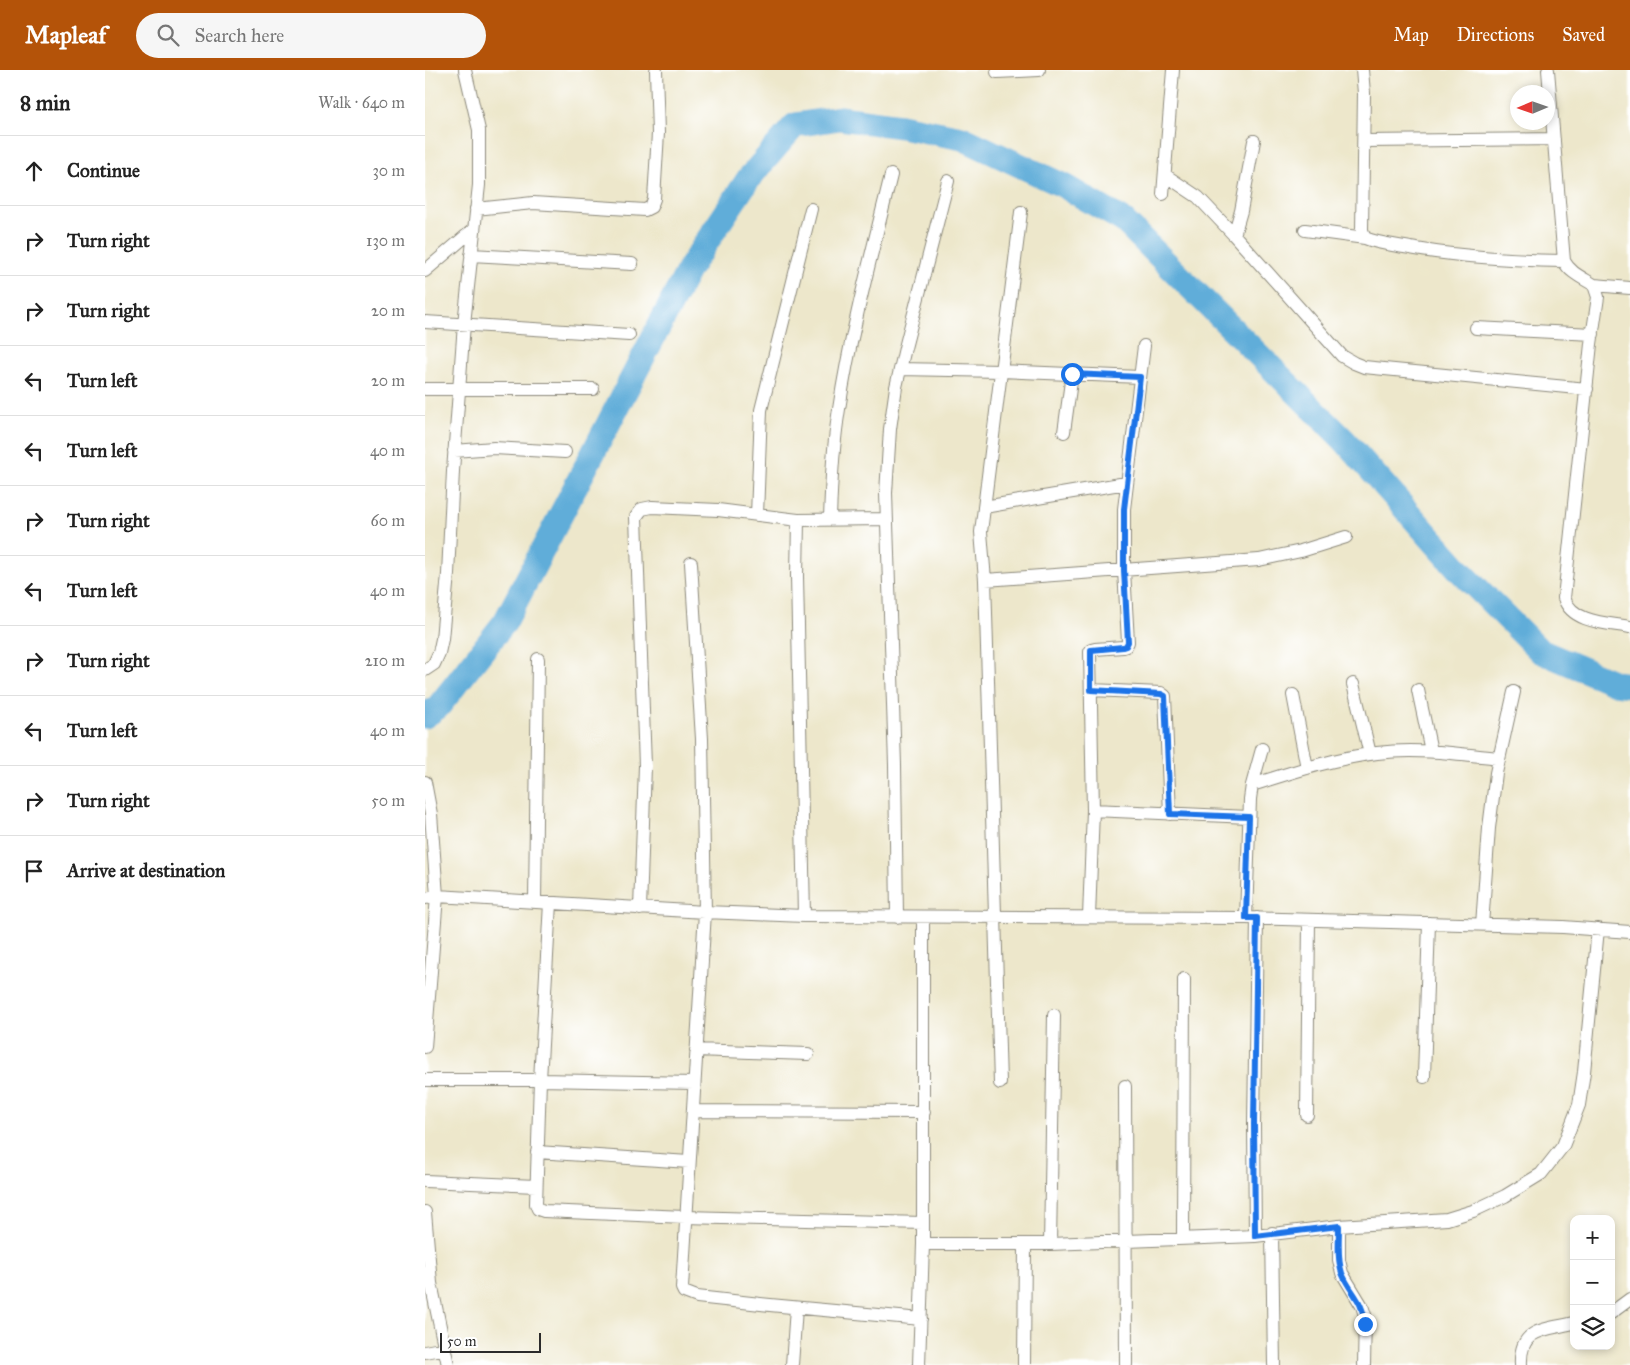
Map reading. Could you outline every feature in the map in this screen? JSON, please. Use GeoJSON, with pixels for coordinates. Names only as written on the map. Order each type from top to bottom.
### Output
{"type":"FeatureCollection","features":[{"type":"Feature","properties":{"kind":"street"},"geometry":{"type":"LineString","coordinates":[[425,670],[433,664],[439,653],[442,639],[464,324],[479,185],[479,130],[465,70]]}},
{"type":"Feature","properties":{"kind":"street"},"geometry":{"type":"LineString","coordinates":[[476,209],[533,203],[645,210],[651,207],[654,199],[658,133],[657,70]]}},
{"type":"Feature","properties":{"kind":"street"},"geometry":{"type":"LineString","coordinates":[[997,72],[1039,70]]}},
{"type":"Feature","properties":{"kind":"street"},"geometry":{"type":"LineString","coordinates":[[1163,194],[1173,70]]}},
{"type":"Feature","properties":{"kind":"street"},"geometry":{"type":"LineString","coordinates":[[1362,70],[1364,93],[1362,230],[1365,238]]}},
{"type":"Feature","properties":{"kind":"street"},"geometry":{"type":"LineString","coordinates":[[1548,70],[1564,261],[1573,273],[1594,285],[1630,288]]}},
{"type":"Feature","properties":{"kind":"street"},"geometry":{"type":"LineString","coordinates":[[1363,141],[1554,139]]}},
{"type":"Feature","properties":{"kind":"street"},"geometry":{"type":"LineString","coordinates":[[1234,235],[1241,211],[1254,141]]}},
{"type":"Feature","properties":{"kind":"street"},"geometry":{"type":"LineString","coordinates":[[830,520],[831,483],[839,410],[855,325],[891,175]]}},
{"type":"Feature","properties":{"kind":"street"},"geometry":{"type":"LineString","coordinates":[[1165,175],[1198,197],[1342,356],[1354,363],[1364,367],[1407,372],[1587,389]]}},
{"type":"Feature","properties":{"kind":"street"},"geometry":{"type":"LineString","coordinates":[[897,917],[895,765],[886,493],[890,429],[900,369],[948,181]]}},
{"type":"Feature","properties":{"kind":"street"},"geometry":{"type":"LineString","coordinates":[[757,515],[761,410],[811,210]]}},
{"type":"Feature","properties":{"kind":"street"},"geometry":{"type":"LineString","coordinates":[[1000,1083],[985,580],[981,532],[1021,212]]}},
{"type":"Feature","properties":{"kind":"street"},"geometry":{"type":"LineString","coordinates":[[425,272],[474,228]]}},
{"type":"Feature","properties":{"kind":"street"},"geometry":{"type":"LineString","coordinates":[[1305,230],[1365,238],[1381,243],[1459,255],[1564,261]]}},
{"type":"Feature","properties":{"kind":"street"},"geometry":{"type":"LineString","coordinates":[[471,255],[632,264]]}},
{"type":"Feature","properties":{"kind":"street"},"geometry":{"type":"LineString","coordinates":[[1594,285],[1598,297],[1564,598],[1566,605],[1573,612],[1589,620],[1630,627]]}},
{"type":"Feature","properties":{"kind":"street"},"geometry":{"type":"LineString","coordinates":[[425,322],[629,336]]}},
{"type":"Feature","properties":{"kind":"street"},"geometry":{"type":"LineString","coordinates":[[1476,328],[1593,334]]}},
{"type":"Feature","properties":{"kind":"street"},"geometry":{"type":"LineString","coordinates":[[1089,917],[1093,810],[1091,650],[1123,647],[1128,642],[1124,570],[1124,509],[1144,346]]}},
{"type":"Feature","properties":{"kind":"street"},"geometry":{"type":"LineString","coordinates":[[900,369],[1001,370],[1140,377]]}},
{"type":"Feature","properties":{"kind":"street"},"geometry":{"type":"LineString","coordinates":[[1064,432],[1072,374]]}},
{"type":"Feature","properties":{"kind":"street"},"geometry":{"type":"LineString","coordinates":[[425,390],[593,389]]}},
{"type":"Feature","properties":{"kind":"street"},"geometry":{"type":"LineString","coordinates":[[454,451],[494,448],[565,452]]}},
{"type":"Feature","properties":{"kind":"street"},"geometry":{"type":"LineString","coordinates":[[984,507],[1127,483]]}},
{"type":"Feature","properties":{"kind":"street"},"geometry":{"type":"LineString","coordinates":[[640,909],[645,766],[636,517],[642,509],[652,507],[719,510],[798,520],[887,519]]}},
{"type":"Feature","properties":{"kind":"street"},"geometry":{"type":"LineString","coordinates":[[798,520],[797,576],[804,916]]}},
{"type":"Feature","properties":{"kind":"street"},"geometry":{"type":"LineString","coordinates":[[985,580],[1259,560],[1301,551],[1346,536]]}},
{"type":"Feature","properties":{"kind":"street"},"geometry":{"type":"LineString","coordinates":[[691,563],[702,739],[705,912],[681,1288],[684,1292],[697,1297],[921,1319]]}},
{"type":"Feature","properties":{"kind":"street"},"geometry":{"type":"LineString","coordinates":[[535,902],[538,660]]}},
{"type":"Feature","properties":{"kind":"street"},"geometry":{"type":"LineString","coordinates":[[1353,684],[1370,754]]}},
{"type":"Feature","properties":{"kind":"street"},"geometry":{"type":"LineString","coordinates":[[1091,690],[1161,694],[1165,696],[1170,814]]}},
{"type":"Feature","properties":{"kind":"street"},"geometry":{"type":"LineString","coordinates":[[1418,690],[1431,751]]}},
{"type":"Feature","properties":{"kind":"street"},"geometry":{"type":"LineString","coordinates":[[1482,925],[1489,828],[1499,758],[1514,692]]}},
{"type":"Feature","properties":{"kind":"street"},"geometry":{"type":"LineString","coordinates":[[1293,695],[1307,768]]}},
{"type":"Feature","properties":{"kind":"street"},"geometry":{"type":"LineString","coordinates":[[1255,1236],[1249,817],[1252,785],[1261,749]]}},
{"type":"Feature","properties":{"kind":"street"},"geometry":{"type":"LineString","coordinates":[[1252,785],[1343,758],[1370,754],[1431,751],[1499,758]]}},
{"type":"Feature","properties":{"kind":"street"},"geometry":{"type":"LineString","coordinates":[[425,782],[431,814],[431,897],[425,1047]]}},
{"type":"Feature","properties":{"kind":"street"},"geometry":{"type":"LineString","coordinates":[[1093,810],[1249,817]]}},
{"type":"Feature","properties":{"kind":"street"},"geometry":{"type":"LineString","coordinates":[[431,897],[804,916],[1251,918],[1429,923],[1630,932]]}},
{"type":"Feature","properties":{"kind":"street"},"geometry":{"type":"LineString","coordinates":[[550,903],[537,1152],[536,1204],[538,1209],[544,1211],[685,1217],[923,1222]]}},
{"type":"Feature","properties":{"kind":"street"},"geometry":{"type":"LineString","coordinates":[[919,1365],[923,1244],[923,917]]}},
{"type":"Feature","properties":{"kind":"street"},"geometry":{"type":"LineString","coordinates":[[1307,1116],[1309,920]]}},
{"type":"Feature","properties":{"kind":"street"},"geometry":{"type":"LineString","coordinates":[[1424,1078],[1429,923]]}},
{"type":"Feature","properties":{"kind":"street"},"geometry":{"type":"LineString","coordinates":[[923,1244],[1050,1244],[1255,1236],[1339,1226],[1447,1219],[1473,1211],[1505,1196],[1541,1174],[1563,1146],[1579,1105],[1598,930]]}},
{"type":"Feature","properties":{"kind":"street"},"geometry":{"type":"LineString","coordinates":[[1183,1239],[1184,979]]}},
{"type":"Feature","properties":{"kind":"street"},"geometry":{"type":"LineString","coordinates":[[1050,1244],[1054,1015]]}},
{"type":"Feature","properties":{"kind":"street"},"geometry":{"type":"LineString","coordinates":[[696,1050],[808,1054]]}},
{"type":"Feature","properties":{"kind":"street"},"geometry":{"type":"LineString","coordinates":[[425,1080],[694,1083]]}},
{"type":"Feature","properties":{"kind":"street"},"geometry":{"type":"LineString","coordinates":[[1125,1086],[1126,1365]]}},
{"type":"Feature","properties":{"kind":"street"},"geometry":{"type":"LineString","coordinates":[[693,1111],[924,1112]]}},
{"type":"Feature","properties":{"kind":"street"},"geometry":{"type":"LineString","coordinates":[[537,1152],[689,1162]]}},
{"type":"Feature","properties":{"kind":"street"},"geometry":{"type":"LineString","coordinates":[[425,1180],[536,1186]]}},
{"type":"Feature","properties":{"kind":"street"},"geometry":{"type":"LineString","coordinates":[[425,1212],[431,1283],[448,1365]]}},
{"type":"Feature","properties":{"kind":"street"},"geometry":{"type":"LineString","coordinates":[[1339,1226],[1339,1260],[1342,1273],[1362,1306],[1365,1315],[1364,1365]]}},
{"type":"Feature","properties":{"kind":"street"},"geometry":{"type":"LineString","coordinates":[[1272,1234],[1274,1365]]}},
{"type":"Feature","properties":{"kind":"street"},"geometry":{"type":"LineString","coordinates":[[1024,1365],[1025,1244]]}},
{"type":"Feature","properties":{"kind":"street"},"geometry":{"type":"LineString","coordinates":[[1615,1310],[1630,1299]]}},
{"type":"Feature","properties":{"kind":"street"},"geometry":{"type":"LineString","coordinates":[[792,1365],[797,1308]]}},
{"type":"Feature","properties":{"kind":"street"},"geometry":{"type":"LineString","coordinates":[[1521,1365],[1523,1345],[1528,1337],[1540,1331],[1570,1324]]}},
{"type":"Feature","properties":{"kind":"street"},"geometry":{"type":"LineString","coordinates":[[425,1352],[445,1348]]}},
{"type":"Feature","properties":{"kind":"waterway"},"geometry":{"type":"LineString","coordinates":[[425,716],[438,707],[505,622],[690,267],[749,178],[795,125],[840,118],[901,126],[962,138],[1064,186],[1124,221],[1344,440],[1461,572],[1540,651],[1615,683],[1630,685]]}},
{"type":"Feature","properties":{"kind":"route"},"geometry":{"type":"LineString","coordinates":[[1072,374],[1140,377],[1124,509],[1123,542],[1128,642],[1123,647],[1095,648],[1091,650],[1091,690],[1163,694],[1165,696],[1170,814],[1249,817],[1246,918],[1257,918],[1254,1124],[1255,1236],[1339,1226],[1339,1260],[1342,1273],[1362,1306],[1365,1324]]}}]}
